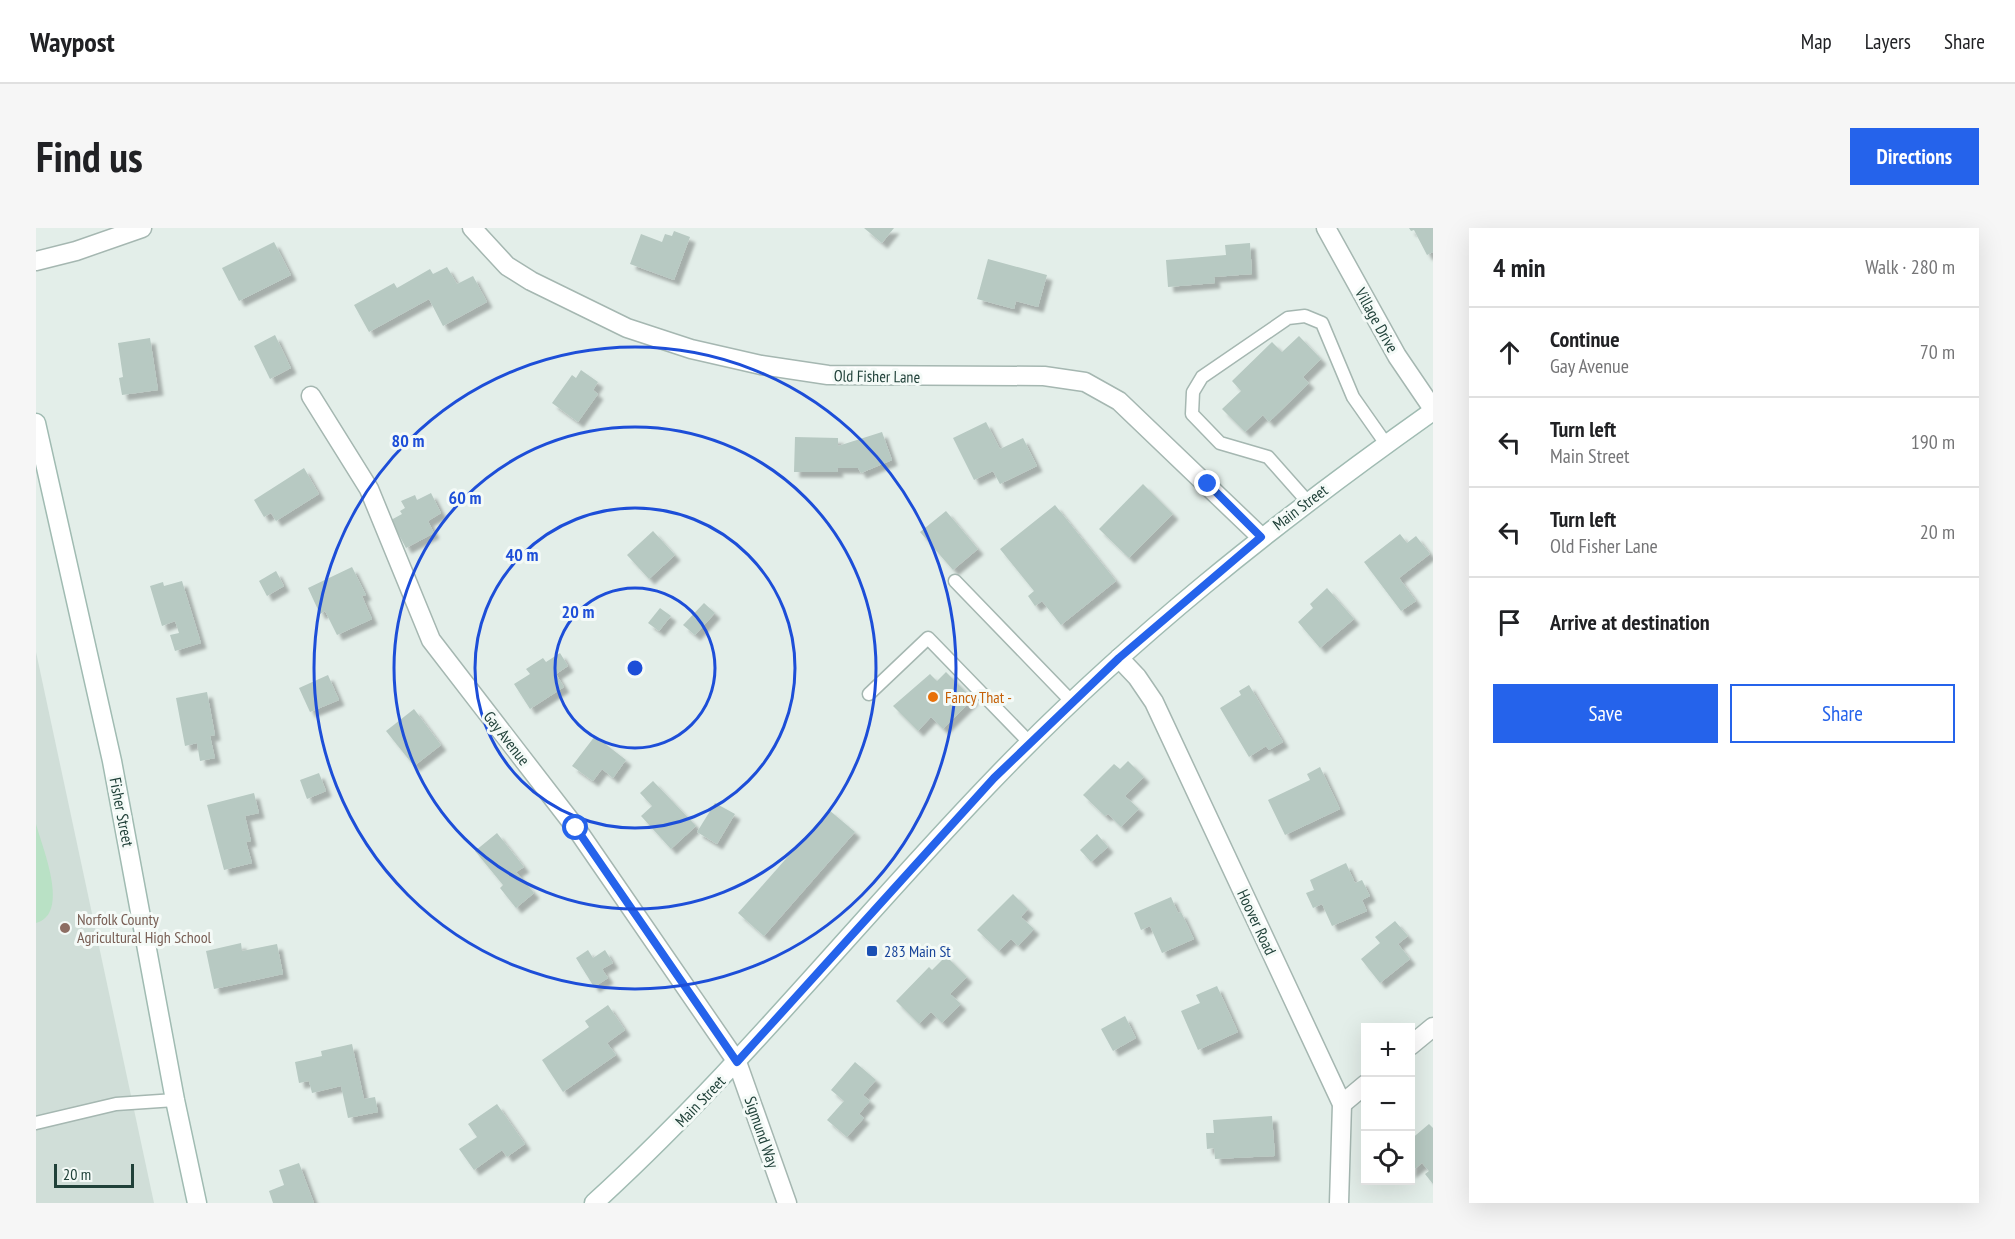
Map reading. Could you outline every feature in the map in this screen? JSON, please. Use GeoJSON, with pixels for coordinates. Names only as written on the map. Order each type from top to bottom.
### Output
{"type":"FeatureCollection","features":[{"type":"Feature","properties":{"kind":"street"},"geometry":{"type":"LineString","coordinates":[[36,261],[76,251],[142,228]]}},
{"type":"Feature","properties":{"kind":"street","name":"Old Fisher Lane"},"geometry":{"type":"LineString","coordinates":[[472,228],[507,266],[531,281],[627,328],[691,349],[761,365],[828,375],[1044,376],[1085,382],[1119,401],[1261,537]]}},
{"type":"Feature","properties":{"kind":"street","name":"Village Drive"},"geometry":{"type":"LineString","coordinates":[[1326,228],[1397,356],[1433,410]]}},
{"type":"Feature","properties":{"kind":"street","name":"Gay Avenue"},"geometry":{"type":"LineString","coordinates":[[311,396],[369,489],[431,639],[576,828],[737,1062]]}},
{"type":"Feature","properties":{"kind":"street","name":"Main Street"},"geometry":{"type":"LineString","coordinates":[[594,1203],[695,1107],[943,833],[1072,702],[1119,658],[1261,537],[1433,410]]}},
{"type":"Feature","properties":{"kind":"street","name":"Fisher Street"},"geometry":{"type":"LineString","coordinates":[[36,423],[112,761],[176,1100],[198,1203]]}},
{"type":"Feature","properties":{"kind":"street","name":"Hoover Road"},"geometry":{"type":"LineString","coordinates":[[1119,658],[1137,677],[1154,702],[1342,1104],[1339,1203]]}},
{"type":"Feature","properties":{"kind":"street"},"geometry":{"type":"LineString","coordinates":[[1415,1042],[1433,1027]]}},
{"type":"Feature","properties":{"kind":"street","name":"Sigmund Way"},"geometry":{"type":"LineString","coordinates":[[737,1062],[787,1203]]}},
{"type":"Feature","properties":{"kind":"street"},"geometry":{"type":"LineString","coordinates":[[1342,1104],[1361,1087]]}},
{"type":"Feature","properties":{"kind":"lane"},"geometry":{"type":"LineString","coordinates":[[1307,501],[1268,457],[1220,443],[1192,414],[1193,392],[1202,377],[1288,318],[1305,316],[1322,323],[1353,397],[1386,444]]}},
{"type":"Feature","properties":{"kind":"lane"},"geometry":{"type":"LineString","coordinates":[[955,581],[1072,702]]}},
{"type":"Feature","properties":{"kind":"lane"},"geometry":{"type":"LineString","coordinates":[[869,694],[928,638],[1030,743]]}},
{"type":"Feature","properties":{"kind":"lane"},"geometry":{"type":"LineString","coordinates":[[36,1123],[116,1104],[176,1100]]}},
{"type":"Feature","properties":{"kind":"shaded area","name":"Norfolk County Agricultural High School"},"geometry":{"type":"Polygon","coordinates":[[[36,652],[154,1203],[36,1203],[36,652]]]}},
{"type":"Feature","properties":{"kind":"green space"},"geometry":{"type":"Polygon","coordinates":[[[36,824],[48,863],[53,894],[52,907],[46,917],[36,923],[36,824]]]}},
{"type":"Feature","properties":{"kind":"building"},"geometry":{"type":"Polygon","coordinates":[[[864,228],[894,228],[882,243],[864,228]]]}},
{"type":"Feature","properties":{"kind":"building"},"geometry":{"type":"Polygon","coordinates":[[[1409,228],[1433,228],[1433,252],[1427,255],[1414,230],[1411,231],[1409,228]]]}},
{"type":"Feature","properties":{"kind":"building"},"geometry":{"type":"Polygon","coordinates":[[[674,231],[690,237],[674,280],[630,264],[641,234],[662,242],[665,234],[672,236],[674,231]]]}},
{"type":"Feature","properties":{"kind":"building"},"geometry":{"type":"Polygon","coordinates":[[[274,242],[291,275],[239,301],[222,268],[274,242]]]}},
{"type":"Feature","properties":{"kind":"building"},"geometry":{"type":"Polygon","coordinates":[[[1250,243],[1252,274],[1214,277],[1215,283],[1168,287],[1166,260],[1226,255],[1225,245],[1250,243]]]}},
{"type":"Feature","properties":{"kind":"building"},"geometry":{"type":"Polygon","coordinates":[[[988,259],[1047,275],[1038,307],[1016,301],[1014,309],[977,299],[988,259]]]}},
{"type":"Feature","properties":{"kind":"building"},"geometry":{"type":"Polygon","coordinates":[[[447,267],[457,284],[473,276],[487,302],[443,326],[429,299],[369,332],[354,305],[394,283],[397,288],[430,269],[433,274],[447,267]]]}},
{"type":"Feature","properties":{"kind":"building"},"geometry":{"type":"Polygon","coordinates":[[[275,335],[291,368],[270,379],[254,346],[275,335]]]}},
{"type":"Feature","properties":{"kind":"building"},"geometry":{"type":"Polygon","coordinates":[[[1299,336],[1321,359],[1303,377],[1309,383],[1269,422],[1263,415],[1245,432],[1222,409],[1241,391],[1232,381],[1272,342],[1282,352],[1299,336]]]}},
{"type":"Feature","properties":{"kind":"building"},"geometry":{"type":"Polygon","coordinates":[[[150,338],[158,390],[122,395],[119,378],[123,377],[118,343],[150,338]]]}},
{"type":"Feature","properties":{"kind":"building"},"geometry":{"type":"Polygon","coordinates":[[[581,370],[598,382],[593,390],[598,394],[578,422],[552,403],[572,375],[576,378],[581,370]]]}},
{"type":"Feature","properties":{"kind":"building"},"geometry":{"type":"Polygon","coordinates":[[[986,422],[1000,449],[1023,438],[1037,466],[1000,484],[993,471],[974,480],[953,438],[986,422]]]}},
{"type":"Feature","properties":{"kind":"building"},"geometry":{"type":"Polygon","coordinates":[[[882,432],[892,460],[861,473],[858,468],[837,468],[838,472],[794,472],[795,437],[838,438],[838,446],[882,432]]]}},
{"type":"Feature","properties":{"kind":"building"},"geometry":{"type":"Polygon","coordinates":[[[304,468],[319,494],[276,521],[271,513],[264,517],[254,500],[304,468]]]}},
{"type":"Feature","properties":{"kind":"building"},"geometry":{"type":"Polygon","coordinates":[[[1143,484],[1173,514],[1129,558],[1099,529],[1143,484]]]}},
{"type":"Feature","properties":{"kind":"building"},"geometry":{"type":"Polygon","coordinates":[[[431,493],[441,513],[428,521],[434,533],[406,548],[391,520],[402,514],[400,511],[405,508],[401,501],[415,495],[417,500],[431,493]]]}},
{"type":"Feature","properties":{"kind":"building"},"geometry":{"type":"Polygon","coordinates":[[[1055,505],[1116,581],[1061,625],[1042,601],[1035,606],[1028,596],[1034,591],[1000,549],[1055,505]]]}},
{"type":"Feature","properties":{"kind":"building"},"geometry":{"type":"Polygon","coordinates":[[[946,511],[978,549],[953,570],[920,532],[946,511]]]}},
{"type":"Feature","properties":{"kind":"building"},"geometry":{"type":"Polygon","coordinates":[[[653,531],[675,555],[649,579],[627,555],[653,531]]]}},
{"type":"Feature","properties":{"kind":"building"},"geometry":{"type":"Polygon","coordinates":[[[1400,534],[1407,543],[1416,536],[1430,554],[1399,578],[1416,601],[1401,611],[1364,562],[1400,534]]]}},
{"type":"Feature","properties":{"kind":"building"},"geometry":{"type":"Polygon","coordinates":[[[352,567],[366,595],[362,596],[372,619],[337,635],[325,611],[320,614],[308,588],[352,567]]]}},
{"type":"Feature","properties":{"kind":"building"},"geometry":{"type":"Polygon","coordinates":[[[276,571],[284,586],[267,596],[259,581],[276,571]]]}},
{"type":"Feature","properties":{"kind":"building"},"geometry":{"type":"Polygon","coordinates":[[[182,581],[201,643],[175,651],[170,635],[179,633],[175,621],[162,626],[150,586],[163,582],[164,586],[182,581]]]}},
{"type":"Feature","properties":{"kind":"building"},"geometry":{"type":"Polygon","coordinates":[[[1327,588],[1354,619],[1320,648],[1298,622],[1313,608],[1310,604],[1327,588]]]}},
{"type":"Feature","properties":{"kind":"building"},"geometry":{"type":"Polygon","coordinates":[[[704,603],[715,613],[695,635],[683,625],[704,603]]]}},
{"type":"Feature","properties":{"kind":"building"},"geometry":{"type":"Polygon","coordinates":[[[660,608],[671,616],[659,631],[648,623],[660,608]]]}},
{"type":"Feature","properties":{"kind":"building"},"geometry":{"type":"Polygon","coordinates":[[[560,653],[568,666],[556,674],[564,687],[530,709],[514,684],[530,674],[526,669],[543,658],[546,662],[560,653]]]}},
{"type":"Feature","properties":{"kind":"building"},"geometry":{"type":"Polygon","coordinates":[[[946,672],[973,699],[943,729],[931,717],[918,731],[893,706],[930,674],[937,681],[946,672]]]}},
{"type":"Feature","properties":{"kind":"building"},"geometry":{"type":"Polygon","coordinates":[[[328,675],[339,700],[310,712],[299,688],[328,675]]]}},
{"type":"Feature","properties":{"kind":"building"},"geometry":{"type":"Polygon","coordinates":[[[1249,685],[1283,742],[1269,750],[1266,746],[1249,757],[1220,708],[1241,695],[1239,691],[1249,685]]]}},
{"type":"Feature","properties":{"kind":"building"},"geometry":{"type":"Polygon","coordinates":[[[207,692],[215,735],[210,736],[215,758],[200,761],[197,743],[185,746],[176,698],[207,692]]]}},
{"type":"Feature","properties":{"kind":"building"},"geometry":{"type":"Polygon","coordinates":[[[414,709],[441,745],[414,766],[386,731],[414,709]]]}},
{"type":"Feature","properties":{"kind":"building"},"geometry":{"type":"Polygon","coordinates":[[[595,736],[626,760],[613,778],[602,769],[593,781],[572,766],[595,736]]]}},
{"type":"Feature","properties":{"kind":"building"},"geometry":{"type":"Polygon","coordinates":[[[1128,761],[1144,777],[1125,796],[1139,809],[1121,827],[1108,814],[1105,816],[1083,795],[1114,764],[1120,769],[1128,761]]]}},
{"type":"Feature","properties":{"kind":"building"},"geometry":{"type":"Polygon","coordinates":[[[1320,767],[1340,809],[1285,835],[1268,800],[1310,780],[1307,774],[1320,767]]]}},
{"type":"Feature","properties":{"kind":"building"},"geometry":{"type":"Polygon","coordinates":[[[319,773],[326,791],[307,799],[300,780],[319,773]]]}},
{"type":"Feature","properties":{"kind":"building"},"geometry":{"type":"Polygon","coordinates":[[[653,781],[696,826],[671,849],[641,816],[652,806],[640,793],[653,781]]]}},
{"type":"Feature","properties":{"kind":"building"},"geometry":{"type":"Polygon","coordinates":[[[254,793],[259,813],[245,816],[251,841],[246,842],[252,863],[224,870],[207,805],[254,793]]]}},
{"type":"Feature","properties":{"kind":"building"},"geometry":{"type":"Polygon","coordinates":[[[715,803],[735,814],[717,844],[697,832],[715,803]]]}},
{"type":"Feature","properties":{"kind":"building"},"geometry":{"type":"Polygon","coordinates":[[[829,810],[855,832],[764,936],[738,913],[829,810]]]}},
{"type":"Feature","properties":{"kind":"building"},"geometry":{"type":"Polygon","coordinates":[[[497,833],[524,867],[516,872],[534,893],[516,908],[500,888],[503,885],[475,851],[497,833]]]}},
{"type":"Feature","properties":{"kind":"building"},"geometry":{"type":"Polygon","coordinates":[[[1097,834],[1108,847],[1091,862],[1080,850],[1097,834]]]}},
{"type":"Feature","properties":{"kind":"building"},"geometry":{"type":"Polygon","coordinates":[[[1346,863],[1355,883],[1362,880],[1370,896],[1362,900],[1367,911],[1332,926],[1322,904],[1313,908],[1306,893],[1314,890],[1310,880],[1346,863]]]}},
{"type":"Feature","properties":{"kind":"building"},"geometry":{"type":"Polygon","coordinates":[[[1013,894],[1028,909],[1021,917],[1034,929],[1018,946],[1011,939],[999,951],[977,930],[1013,894]]]}},
{"type":"Feature","properties":{"kind":"building"},"geometry":{"type":"Polygon","coordinates":[[[1171,897],[1194,939],[1162,953],[1150,926],[1141,930],[1134,913],[1171,897]]]}},
{"type":"Feature","properties":{"kind":"building"},"geometry":{"type":"Polygon","coordinates":[[[1395,921],[1408,936],[1398,944],[1410,959],[1380,983],[1361,959],[1380,943],[1375,937],[1395,921]]]}},
{"type":"Feature","properties":{"kind":"building"},"geometry":{"type":"Polygon","coordinates":[[[241,943],[242,951],[277,944],[283,974],[214,989],[206,951],[241,943]]]}},
{"type":"Feature","properties":{"kind":"building"},"geometry":{"type":"Polygon","coordinates":[[[588,950],[593,958],[605,950],[613,963],[602,969],[608,978],[594,987],[576,958],[588,950]]]}},
{"type":"Feature","properties":{"kind":"building"},"geometry":{"type":"Polygon","coordinates":[[[946,956],[967,977],[950,994],[961,1004],[942,1023],[931,1012],[919,1024],[896,1001],[929,967],[932,970],[946,956]]]}},
{"type":"Feature","properties":{"kind":"building"},"geometry":{"type":"Polygon","coordinates":[[[1217,986],[1238,1032],[1198,1050],[1181,1011],[1200,1003],[1196,995],[1217,986]]]}},
{"type":"Feature","properties":{"kind":"building"},"geometry":{"type":"Polygon","coordinates":[[[608,1005],[625,1030],[607,1043],[616,1055],[563,1092],[542,1060],[589,1027],[585,1021],[608,1005]]]}},
{"type":"Feature","properties":{"kind":"building"},"geometry":{"type":"Polygon","coordinates":[[[1125,1016],[1136,1038],[1113,1051],[1101,1029],[1125,1016]]]}},
{"type":"Feature","properties":{"kind":"building"},"geometry":{"type":"Polygon","coordinates":[[[352,1044],[364,1099],[375,1097],[378,1112],[348,1118],[341,1086],[312,1093],[309,1081],[299,1083],[295,1062],[322,1056],[321,1051],[352,1044]]]}},
{"type":"Feature","properties":{"kind":"building"},"geometry":{"type":"Polygon","coordinates":[[[855,1062],[876,1080],[863,1095],[870,1101],[859,1114],[864,1118],[847,1137],[827,1120],[844,1101],[831,1090],[855,1062]]]}},
{"type":"Feature","properties":{"kind":"building"},"geometry":{"type":"Polygon","coordinates":[[[497,1104],[525,1144],[507,1157],[502,1150],[474,1170],[459,1149],[477,1137],[468,1124],[497,1104]]]}},
{"type":"Feature","properties":{"kind":"building"},"geometry":{"type":"Polygon","coordinates":[[[1272,1116],[1275,1156],[1215,1159],[1214,1148],[1207,1149],[1206,1133],[1214,1133],[1213,1120],[1272,1116]]]}},
{"type":"Feature","properties":{"kind":"building"},"geometry":{"type":"Polygon","coordinates":[[[1429,1124],[1433,1128],[1433,1184],[1425,1174],[1429,1171],[1422,1163],[1415,1169],[1415,1136],[1429,1124]]]}},
{"type":"Feature","properties":{"kind":"building"},"geometry":{"type":"Polygon","coordinates":[[[299,1163],[314,1203],[273,1203],[269,1191],[284,1185],[279,1170],[299,1163]]]}},
{"type":"Feature","properties":{"kind":"place","name":"Fancy That -"},"geometry":{"type":"Point","coordinates":[933,697]}},
{"type":"Feature","properties":{"kind":"place","name":"Norfolk County Agricultural High School"},"geometry":{"type":"Point","coordinates":[65,928]}},
{"type":"Feature","properties":{"kind":"place","name":"283 Main St"},"geometry":{"type":"Point","coordinates":[872,951]}},
{"type":"Feature","properties":{"kind":"route"},"geometry":{"type":"LineString","coordinates":[[576,828],[737,1062],[994,778],[1119,658],[1205,582],[1261,537],[1208,484]]}}]}
